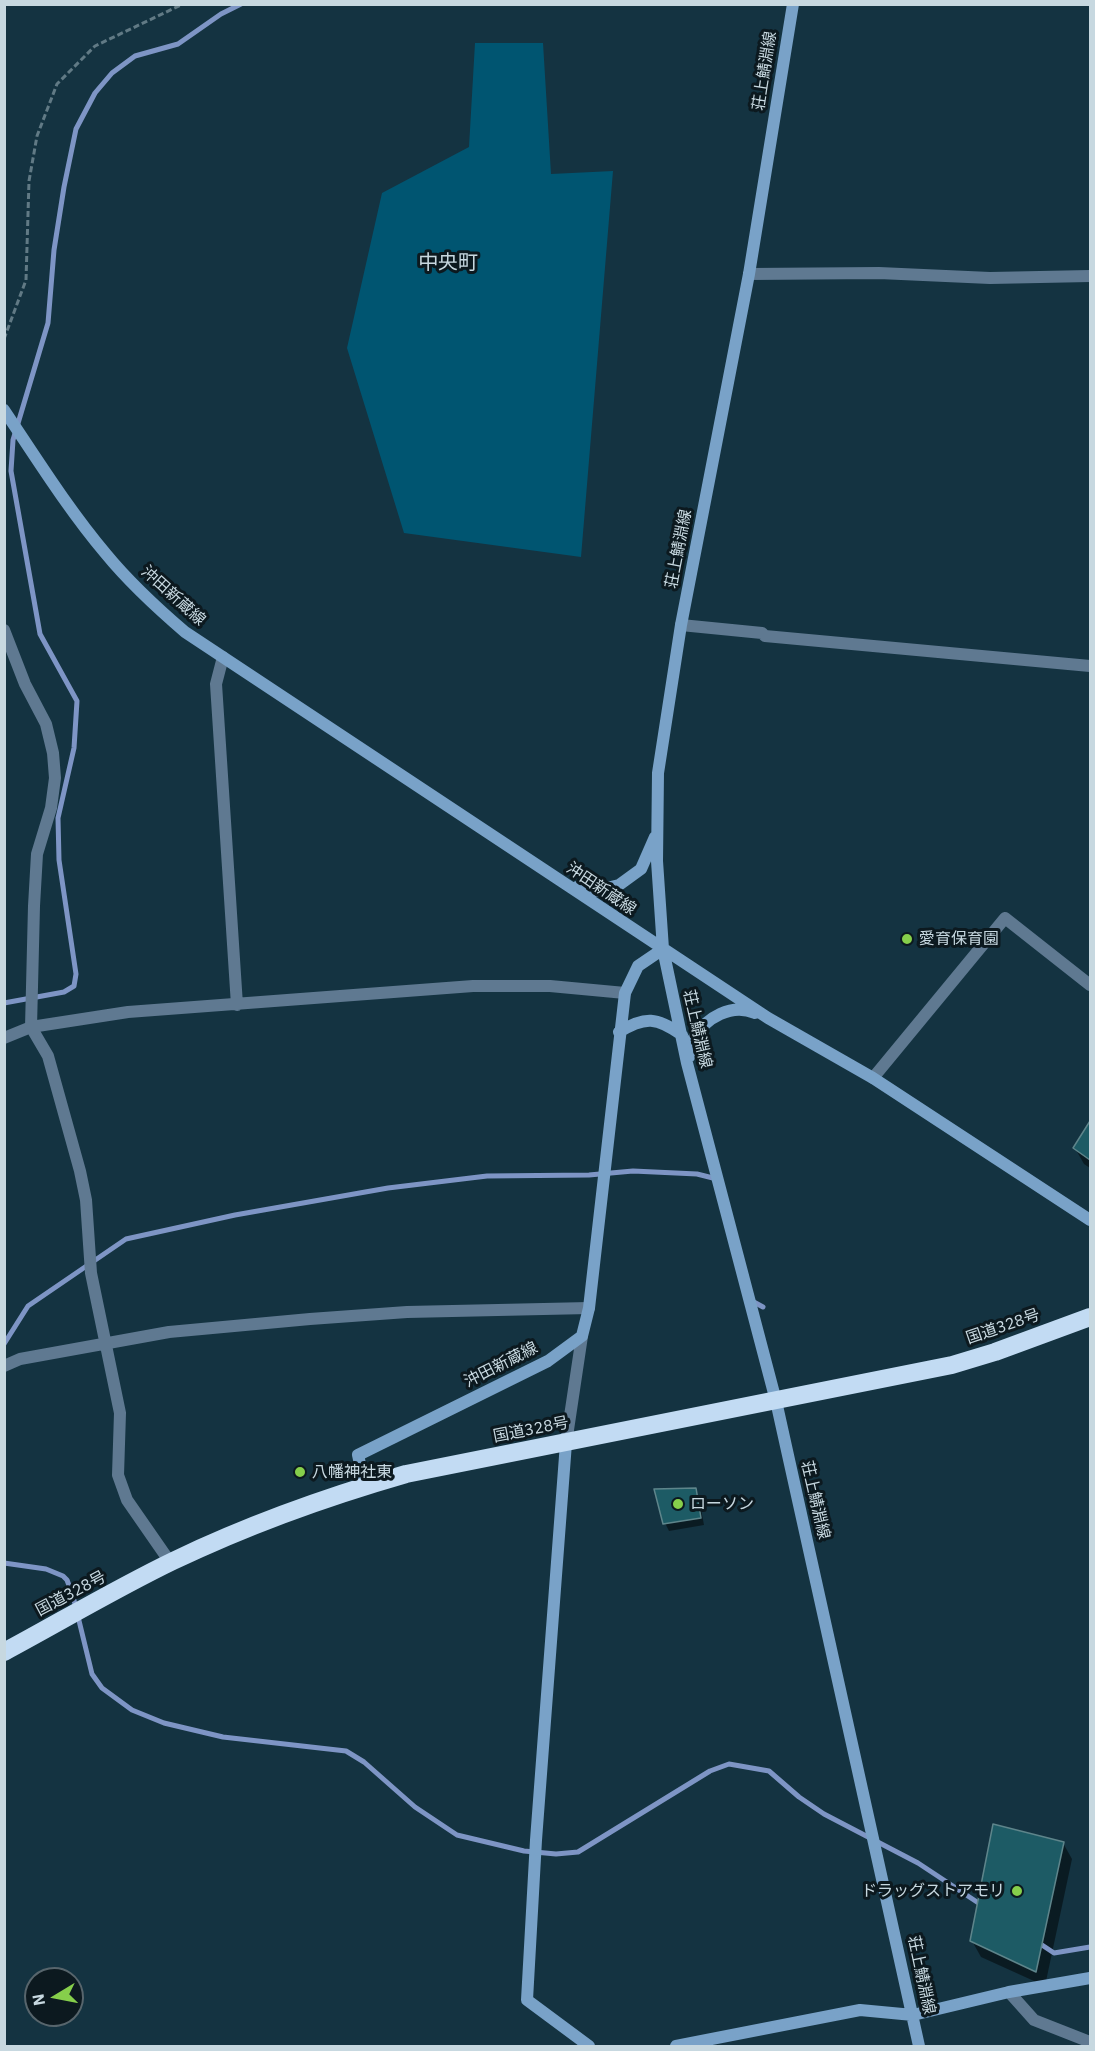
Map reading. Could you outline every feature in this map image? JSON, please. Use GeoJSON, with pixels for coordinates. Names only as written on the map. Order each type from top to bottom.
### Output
{"type":"FeatureCollection","features":[{"type":"Feature","properties":{"kind":"highway","name":"国道328号"},"geometry":{"type":"LineString","coordinates":[[4,1652],[170,1562],[240,1530],[304,1505],[365,1486],[406,1474],[952,1365],[995,1352],[1090,1317]]}},
{"type":"Feature","properties":{"kind":"main road","name":"荘上鯖淵線"},"geometry":{"type":"LineString","coordinates":[[793,4],[749,274],[681,625],[658,773],[657,833],[663,949],[687,1063],[776,1401],[919,2046]]}},
{"type":"Feature","properties":{"kind":"main road","name":"沖田新蔵線"},"geometry":{"type":"LineString","coordinates":[[4,410],[80,521],[107,556],[176,625],[768,1018]]}},
{"type":"Feature","properties":{"kind":"main road"},"geometry":{"type":"LineString","coordinates":[[564,884],[591,892],[620,885],[641,868],[657,833]]}},
{"type":"Feature","properties":{"kind":"main road"},"geometry":{"type":"LineString","coordinates":[[582,1336],[589,1308],[625,993],[638,966],[663,949]]}},
{"type":"Feature","properties":{"kind":"main road"},"geometry":{"type":"LineString","coordinates":[[687,1063],[692,1041],[705,1023],[725,1011],[747,1010],[768,1018],[873,1078],[1090,1220]]}},
{"type":"Feature","properties":{"kind":"main road"},"geometry":{"type":"LineString","coordinates":[[619,1032],[633,1023],[658,1021],[666,1023],[682,1035]]}},
{"type":"Feature","properties":{"kind":"main road","name":"沖田新蔵線"},"geometry":{"type":"LineString","coordinates":[[365,1486],[358,1455],[548,1361],[582,1336]]}},
{"type":"Feature","properties":{"kind":"main road"},"geometry":{"type":"LineString","coordinates":[[566,1443],[536,1840],[527,2000],[589,2046]]}},
{"type":"Feature","properties":{"kind":"main road"},"geometry":{"type":"LineString","coordinates":[[676,2046],[860,2010],[913,2015],[1009,1992],[1090,1978]]}},
{"type":"Feature","properties":{"kind":"street"},"geometry":{"type":"LineString","coordinates":[[749,274],[879,273],[990,278],[1090,276]]}},
{"type":"Feature","properties":{"kind":"street"},"geometry":{"type":"LineString","coordinates":[[681,625],[762,633],[765,636],[1090,666]]}},
{"type":"Feature","properties":{"kind":"street"},"geometry":{"type":"LineString","coordinates":[[4,630],[25,684],[46,724],[56,778],[51,808],[37,854],[31,1027],[48,1056],[86,1200],[92,1273],[120,1413],[118,1475],[127,1500],[170,1562]]}},
{"type":"Feature","properties":{"kind":"street"},"geometry":{"type":"LineString","coordinates":[[223,657],[216,684],[237,1005]]}},
{"type":"Feature","properties":{"kind":"street"},"geometry":{"type":"LineString","coordinates":[[873,1078],[1005,918],[1090,986]]}},
{"type":"Feature","properties":{"kind":"street"},"geometry":{"type":"LineString","coordinates":[[4,1038],[31,1027],[128,1012],[473,986],[550,986],[625,993]]}},
{"type":"Feature","properties":{"kind":"street"},"geometry":{"type":"LineString","coordinates":[[4,1366],[20,1359],[169,1332],[406,1312],[589,1308]]}},
{"type":"Feature","properties":{"kind":"street"},"geometry":{"type":"LineString","coordinates":[[566,1443],[582,1336]]}},
{"type":"Feature","properties":{"kind":"street"},"geometry":{"type":"LineString","coordinates":[[1009,1992],[1034,2020],[1090,2042]]}},
{"type":"Feature","properties":{"kind":"path"},"geometry":{"type":"LineString","coordinates":[[4,339],[26,280],[29,181],[37,136],[57,84],[95,46],[183,4]]}},
{"type":"Feature","properties":{"kind":"shaded area"},"geometry":{"type":"Polygon","coordinates":[[[475,43],[543,43],[551,174],[613,171],[581,557],[404,533],[347,348],[382,193],[469,147],[475,43]]]}},
{"type":"Feature","properties":{"kind":"building"},"geometry":{"type":"Polygon","coordinates":[[[1090,1121],[1090,1160],[1073,1148],[1090,1121]]]}},
{"type":"Feature","properties":{"kind":"building","name":"ローソン"},"geometry":{"type":"Polygon","coordinates":[[[696,1488],[701,1518],[663,1524],[654,1489],[696,1488]]]}},
{"type":"Feature","properties":{"kind":"building","name":"ドラッグストアモリ"},"geometry":{"type":"Polygon","coordinates":[[[993,1824],[1064,1842],[1036,1972],[970,1941],[993,1824]]]}},
{"type":"Feature","properties":{"kind":"waterway"},"geometry":{"type":"LineString","coordinates":[[4,1003],[64,992],[74,986],[76,974],[59,860],[58,818],[74,748],[77,701],[40,634],[11,471],[13,440],[48,323],[54,250],[76,129],[95,93],[112,73],[135,56],[178,44],[221,14],[241,4]]}},
{"type":"Feature","properties":{"kind":"waterway"},"geometry":{"type":"LineString","coordinates":[[4,1344],[28,1306],[126,1239],[235,1215],[388,1188],[487,1176],[589,1175],[633,1171],[697,1174],[717,1179]]}},
{"type":"Feature","properties":{"kind":"waterway"},"geometry":{"type":"LineString","coordinates":[[752,1301],[763,1307]]}},
{"type":"Feature","properties":{"kind":"waterway"},"geometry":{"type":"LineString","coordinates":[[4,1563],[46,1569],[67,1580],[92,1674],[102,1688],[132,1710],[164,1723],[223,1737],[346,1751],[364,1762],[415,1807],[457,1835],[524,1851],[556,1854],[578,1852],[710,1771],[729,1764],[769,1771],[799,1797],[824,1814],[918,1863],[983,1906]]}},
{"type":"Feature","properties":{"kind":"waterway"},"geometry":{"type":"LineString","coordinates":[[1036,1941],[1054,1953],[1090,1947]]}},
{"type":"Feature","properties":{"kind":"place","name":"愛育保育園"},"geometry":{"type":"Point","coordinates":[907,939]}},
{"type":"Feature","properties":{"kind":"place","name":"八幡神社東"},"geometry":{"type":"Point","coordinates":[300,1472]}},
{"type":"Feature","properties":{"kind":"place","name":"ローソン"},"geometry":{"type":"Point","coordinates":[678,1504]}},
{"type":"Feature","properties":{"kind":"place","name":"ドラッグストアモリ"},"geometry":{"type":"Point","coordinates":[1017,1891]}},
{"type":"Feature","properties":{"kind":"district","name":"中央町"},"geometry":{"type":"Point","coordinates":[448,263]}}]}
